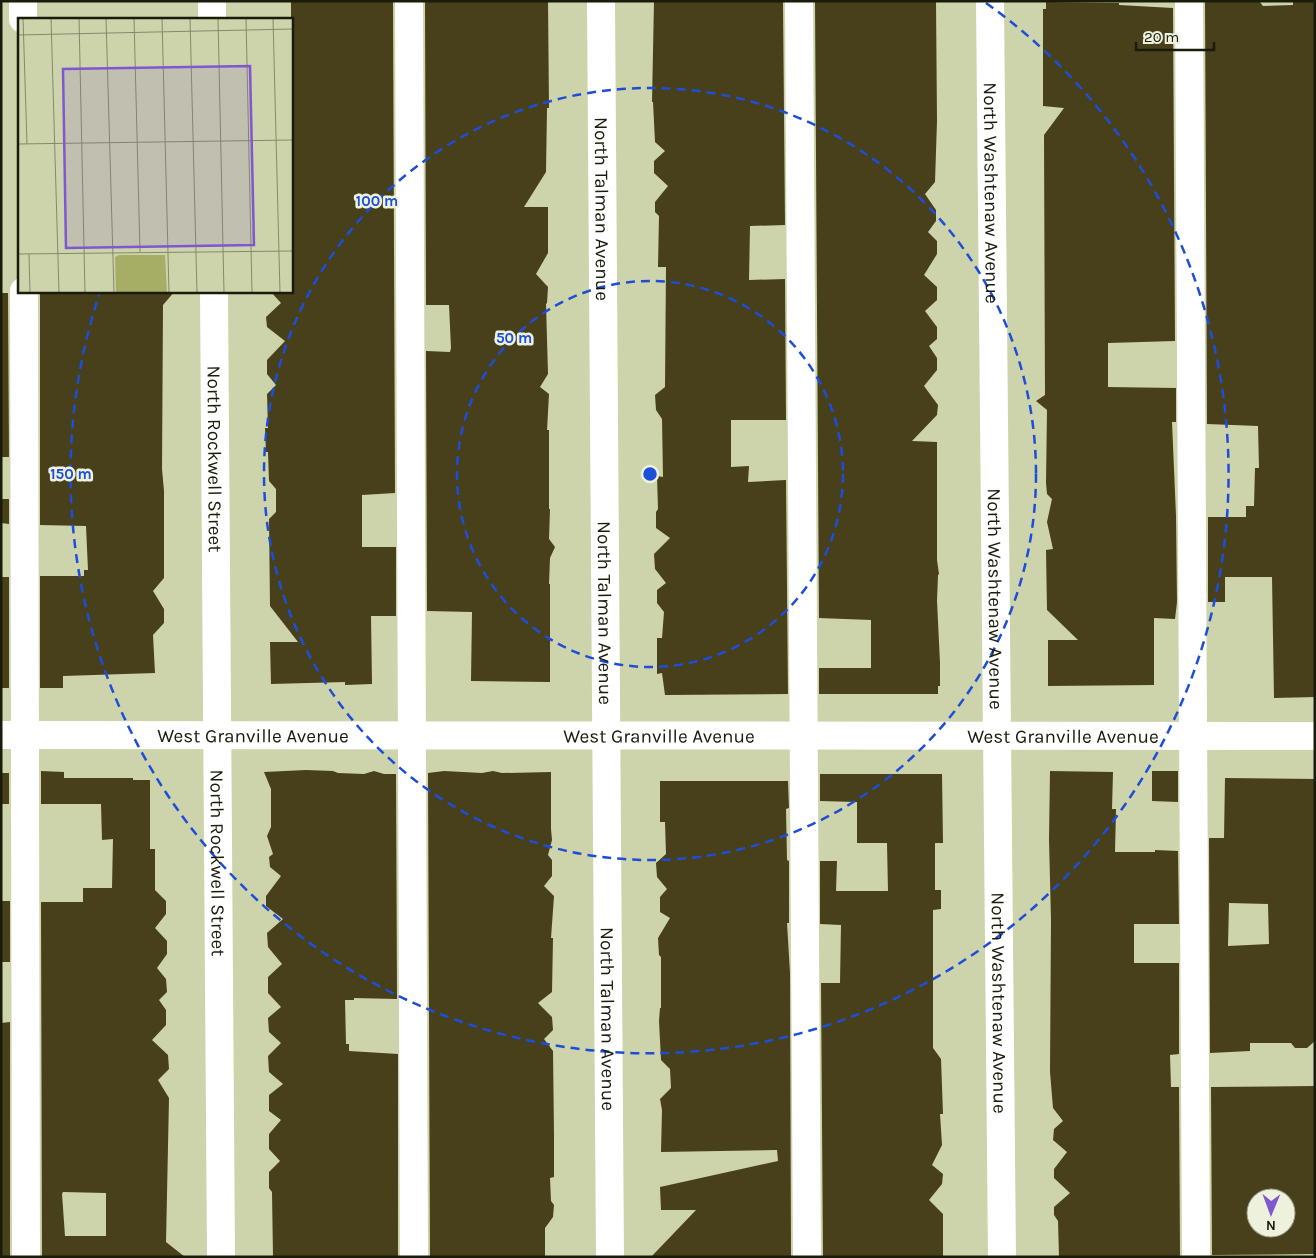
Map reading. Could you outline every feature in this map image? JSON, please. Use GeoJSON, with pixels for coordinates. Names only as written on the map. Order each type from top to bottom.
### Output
{"type":"FeatureCollection","features":[{"type":"Feature","properties":{"kind":"street"},"geometry":{"type":"LineString","coordinates":[[23,1],[23,18]]}},
{"type":"Feature","properties":{"kind":"street"},"geometry":{"type":"LineString","coordinates":[[212,1],[212,18]]}},
{"type":"Feature","properties":{"kind":"street"},"geometry":{"type":"LineString","coordinates":[[409,1],[414,1257]]}},
{"type":"Feature","properties":{"kind":"street","name":"North Talman Avenue"},"geometry":{"type":"LineString","coordinates":[[601,1],[610,1257]]}},
{"type":"Feature","properties":{"kind":"street"},"geometry":{"type":"LineString","coordinates":[[799,1],[807,1257]]}},
{"type":"Feature","properties":{"kind":"street","name":"North Washtenaw Avenue"},"geometry":{"type":"LineString","coordinates":[[990,1],[1002,1257]]}},
{"type":"Feature","properties":{"kind":"street"},"geometry":{"type":"LineString","coordinates":[[1190,1],[1196,1257]]}},
{"type":"Feature","properties":{"kind":"street"},"geometry":{"type":"LineString","coordinates":[[24,292],[13,735],[26,1257]]}},
{"type":"Feature","properties":{"kind":"street","name":"North Rockwell Street"},"geometry":{"type":"LineString","coordinates":[[214,292],[221,1257]]}},
{"type":"Feature","properties":{"kind":"street","name":"West Granville Avenue"},"geometry":{"type":"LineString","coordinates":[[13,735],[1315,736]]}},
{"type":"Feature","properties":{"kind":"building"},"geometry":{"type":"Polygon","coordinates":[[[291,1],[393,1],[395,493],[362,495],[362,547],[396,547],[396,616],[371,616],[372,684],[345,685],[345,682],[271,684],[270,642],[298,642],[270,606],[269,519],[276,512],[276,489],[269,481],[265,428],[268,428],[267,394],[276,385],[267,374],[267,360],[285,341],[267,327],[266,317],[281,303],[271,292],[292,292],[291,1]]]}},
{"type":"Feature","properties":{"kind":"building"},"geometry":{"type":"Polygon","coordinates":[[[425,1],[548,1],[549,108],[547,108],[546,172],[524,207],[548,207],[548,253],[536,274],[548,287],[546,304],[548,374],[540,387],[549,394],[547,430],[549,430],[549,539],[555,547],[550,558],[549,584],[550,682],[471,681],[472,612],[427,611],[426,351],[450,352],[451,348],[449,305],[426,305],[425,1]]]}},
{"type":"Feature","properties":{"kind":"building"},"geometry":{"type":"Polygon","coordinates":[[[654,1],[783,2],[785,225],[750,226],[749,280],[785,279],[786,420],[731,420],[731,467],[749,466],[748,482],[786,480],[788,694],[665,695],[662,673],[657,674],[657,638],[662,638],[664,612],[657,603],[657,590],[666,583],[655,569],[654,554],[670,538],[656,528],[656,512],[658,509],[657,476],[663,477],[662,419],[656,410],[655,395],[665,387],[666,267],[658,267],[659,216],[655,212],[655,202],[668,186],[654,173],[654,161],[665,151],[655,142],[652,102],[654,1]]]}},
{"type":"Feature","properties":{"kind":"building"},"geometry":{"type":"Polygon","coordinates":[[[815,2],[936,2],[937,121],[935,182],[925,194],[936,210],[936,221],[928,232],[937,241],[937,254],[924,275],[937,287],[937,300],[925,311],[937,327],[937,339],[929,346],[937,358],[937,370],[924,386],[938,405],[937,415],[912,441],[937,442],[937,560],[939,574],[937,601],[940,663],[938,694],[819,694],[819,668],[871,668],[871,620],[819,618],[815,2]]]}},
{"type":"Feature","properties":{"kind":"building"},"geometry":{"type":"Polygon","coordinates":[[[1046,2],[1119,3],[1119,5],[1173,8],[1175,341],[1108,343],[1108,387],[1176,388],[1176,422],[1172,422],[1177,602],[1175,619],[1154,618],[1154,685],[1048,686],[1048,640],[1078,640],[1047,610],[1046,550],[1053,549],[1047,522],[1052,499],[1047,494],[1046,483],[1047,410],[1036,401],[1045,395],[1044,135],[1064,108],[1043,106],[1043,9],[1046,9],[1046,2]]]}},
{"type":"Feature","properties":{"kind":"building"},"geometry":{"type":"Polygon","coordinates":[[[1205,2],[1260,2],[1263,6],[1293,5],[1293,2],[1315,2],[1315,697],[1274,698],[1272,577],[1225,577],[1225,602],[1208,602],[1208,517],[1246,517],[1246,506],[1254,506],[1255,468],[1259,468],[1258,426],[1207,424],[1205,2]]]}},
{"type":"Feature","properties":{"kind":"building"},"geometry":{"type":"Polygon","coordinates":[[[174,292],[163,305],[162,469],[164,491],[164,578],[153,591],[164,609],[164,623],[153,635],[155,673],[63,676],[63,688],[40,688],[40,576],[84,576],[84,570],[88,570],[86,526],[40,525],[40,293],[174,292]]]}},
{"type":"Feature","properties":{"kind":"building"},"geometry":{"type":"Polygon","coordinates":[[[1,293],[8,293],[9,457],[1,457],[1,293]]]}},
{"type":"Feature","properties":{"kind":"building"},"geometry":{"type":"Polygon","coordinates":[[[1,499],[9,499],[9,524],[1,523],[1,499]]]}},
{"type":"Feature","properties":{"kind":"building"},"geometry":{"type":"Polygon","coordinates":[[[1,577],[9,577],[9,688],[1,688],[1,577]]]}},
{"type":"Feature","properties":{"kind":"building"},"geometry":{"type":"Polygon","coordinates":[[[306,770],[364,774],[374,771],[384,774],[396,774],[397,999],[354,998],[354,1000],[345,1000],[346,1044],[349,1044],[349,1051],[398,1054],[398,1257],[273,1257],[272,1192],[269,1188],[269,1172],[280,1161],[269,1149],[269,1134],[281,1120],[269,1111],[269,1095],[283,1084],[269,1072],[268,1056],[281,1043],[269,1032],[268,1018],[281,1007],[268,993],[268,977],[282,964],[268,947],[267,933],[283,919],[266,906],[266,896],[281,876],[270,867],[269,857],[273,854],[267,836],[271,827],[271,789],[264,772],[306,770]]]}},
{"type":"Feature","properties":{"kind":"building"},"geometry":{"type":"Polygon","coordinates":[[[41,771],[64,772],[64,778],[133,778],[133,780],[150,780],[150,849],[155,849],[155,890],[166,901],[166,914],[155,928],[167,941],[167,954],[157,968],[166,979],[167,992],[159,1000],[166,1010],[166,1025],[152,1040],[168,1055],[169,1069],[158,1080],[169,1098],[166,1242],[185,1257],[42,1257],[41,902],[83,902],[83,888],[112,888],[113,839],[102,840],[101,804],[41,804],[41,771]],[[63,1192],[65,1236],[106,1236],[106,1193],[63,1192]]]}},
{"type":"Feature","properties":{"kind":"building"},"geometry":{"type":"Polygon","coordinates":[[[444,771],[482,773],[493,771],[502,773],[551,772],[552,840],[548,855],[552,860],[552,876],[544,886],[554,896],[551,938],[553,938],[552,992],[538,1003],[552,1017],[553,1030],[544,1039],[553,1051],[554,1134],[554,1177],[550,1178],[551,1201],[554,1205],[553,1217],[545,1228],[545,1257],[430,1257],[428,773],[444,771]]]}},
{"type":"Feature","properties":{"kind":"building"},"geometry":{"type":"Polygon","coordinates":[[[1050,771],[1113,772],[1112,809],[1116,809],[1115,852],[1178,851],[1179,924],[1134,924],[1134,963],[1179,963],[1179,1054],[1170,1055],[1171,1087],[1179,1087],[1179,1257],[1059,1257],[1058,1221],[1054,1215],[1054,1207],[1070,1193],[1054,1178],[1054,1169],[1067,1152],[1053,1140],[1054,1129],[1063,1121],[1053,1108],[1050,1072],[1050,771]]]}},
{"type":"Feature","properties":{"kind":"building"},"geometry":{"type":"Polygon","coordinates":[[[1152,771],[1178,771],[1178,802],[1152,801],[1152,771]]]}},
{"type":"Feature","properties":{"kind":"building"},"geometry":{"type":"Polygon","coordinates":[[[1,773],[9,773],[9,804],[1,804],[1,773]]]}},
{"type":"Feature","properties":{"kind":"building"},"geometry":{"type":"Polygon","coordinates":[[[820,774],[942,774],[943,843],[935,843],[935,890],[941,890],[941,909],[933,910],[933,1048],[941,1059],[943,1114],[940,1114],[942,1145],[932,1165],[943,1174],[942,1184],[929,1200],[943,1214],[943,1257],[823,1257],[821,983],[840,983],[841,925],[820,924],[820,861],[837,861],[836,891],[888,891],[887,843],[857,843],[857,802],[820,801],[820,774]]]}},
{"type":"Feature","properties":{"kind":"building"},"geometry":{"type":"Polygon","coordinates":[[[1225,778],[1315,779],[1315,1041],[1307,1048],[1295,1048],[1291,1043],[1250,1043],[1250,1051],[1210,1053],[1209,838],[1224,838],[1225,778]],[[1229,903],[1228,946],[1269,944],[1268,904],[1229,903]]]}},
{"type":"Feature","properties":{"kind":"building"},"geometry":{"type":"Polygon","coordinates":[[[660,781],[788,781],[789,808],[786,809],[787,860],[789,861],[789,923],[787,923],[790,973],[791,1257],[651,1257],[696,1210],[661,1210],[660,1187],[778,1161],[777,1150],[661,1152],[662,1110],[660,1099],[671,1088],[670,1069],[661,1060],[659,1021],[661,1008],[661,957],[659,955],[658,938],[670,918],[660,912],[660,897],[667,889],[657,877],[656,863],[666,854],[665,822],[660,822],[660,781]]]}},
{"type":"Feature","properties":{"kind":"building"},"geometry":{"type":"Polygon","coordinates":[[[1,901],[10,901],[10,962],[1,962],[1,901]]]}},
{"type":"Feature","properties":{"kind":"building"},"geometry":{"type":"Polygon","coordinates":[[[10,1022],[10,1257],[1,1257],[1,1023],[10,1022]]]}},
{"type":"Feature","properties":{"kind":"building"},"geometry":{"type":"Polygon","coordinates":[[[1315,1086],[1315,1254],[1212,1255],[1211,1087],[1315,1086]]]}}]}
